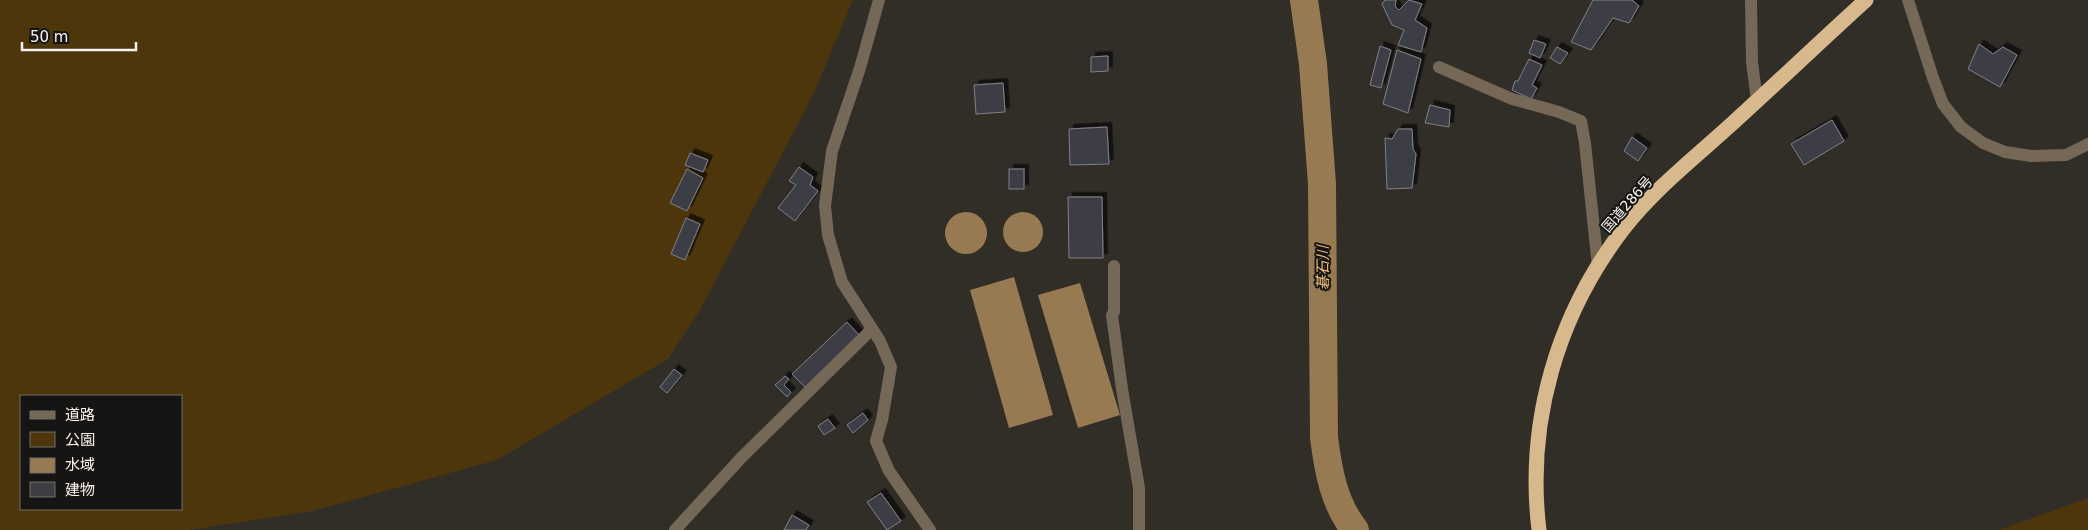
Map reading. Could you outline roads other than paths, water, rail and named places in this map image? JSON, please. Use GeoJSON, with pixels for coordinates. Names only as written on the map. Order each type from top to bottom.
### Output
{"type":"FeatureCollection","features":[{"type":"Feature","properties":{"kind":"highway","name":"国道286号"},"geometry":{"type":"LineString","coordinates":[[1538,530],[1535,475],[1538,432],[1548,383],[1558,346],[1574,306],[1598,267],[1624,228],[1657,193],[1866,0]]}},
{"type":"Feature","properties":{"kind":"street"},"geometry":{"type":"LineString","coordinates":[[879,0],[860,68],[832,151],[825,206],[828,235],[842,282],[880,341],[891,367],[882,420],[876,441],[889,471],[930,530]]}},
{"type":"Feature","properties":{"kind":"street"},"geometry":{"type":"LineString","coordinates":[[1751,0],[1752,62],[1757,101]]}},
{"type":"Feature","properties":{"kind":"street"},"geometry":{"type":"LineString","coordinates":[[1908,0],[1943,104],[1961,127],[1984,143],[2005,152],[2031,156],[2066,155],[2088,144]]}},
{"type":"Feature","properties":{"kind":"street"},"geometry":{"type":"LineString","coordinates":[[1438,67],[1512,99],[1559,112],[1581,121],[1598,267]]}},
{"type":"Feature","properties":{"kind":"street"},"geometry":{"type":"LineString","coordinates":[[1114,266],[1114,312],[1112,315],[1122,389],[1139,488],[1139,530]]}},
{"type":"Feature","properties":{"kind":"street"},"geometry":{"type":"LineString","coordinates":[[675,530],[741,458],[872,329]]}},
{"type":"Feature","properties":{"kind":"water"},"geometry":{"type":"Polygon","coordinates":[[[966,212],[981,218],[987,233],[981,248],[966,254],[951,248],[945,233],[951,218],[966,212]]]}},
{"type":"Feature","properties":{"kind":"water"},"geometry":{"type":"Polygon","coordinates":[[[1027,212],[1034,215],[1040,221],[1043,232],[1042,240],[1034,249],[1027,252],[1019,252],[1012,249],[1004,240],[1003,228],[1006,221],[1015,213],[1027,212]]]}},
{"type":"Feature","properties":{"kind":"water"},"geometry":{"type":"Polygon","coordinates":[[[1014,277],[1053,415],[1009,428],[970,290],[1014,277]]]}},
{"type":"Feature","properties":{"kind":"water"},"geometry":{"type":"Polygon","coordinates":[[[1080,283],[1120,415],[1078,428],[1038,295],[1080,283]]]}},
{"type":"Feature","properties":{"kind":"waterway","name":"碁石川"},"geometry":{"type":"LineString","coordinates":[[1304,0],[1313,64],[1322,184],[1324,437],[1333,486],[1342,509],[1355,530]]}}]}
